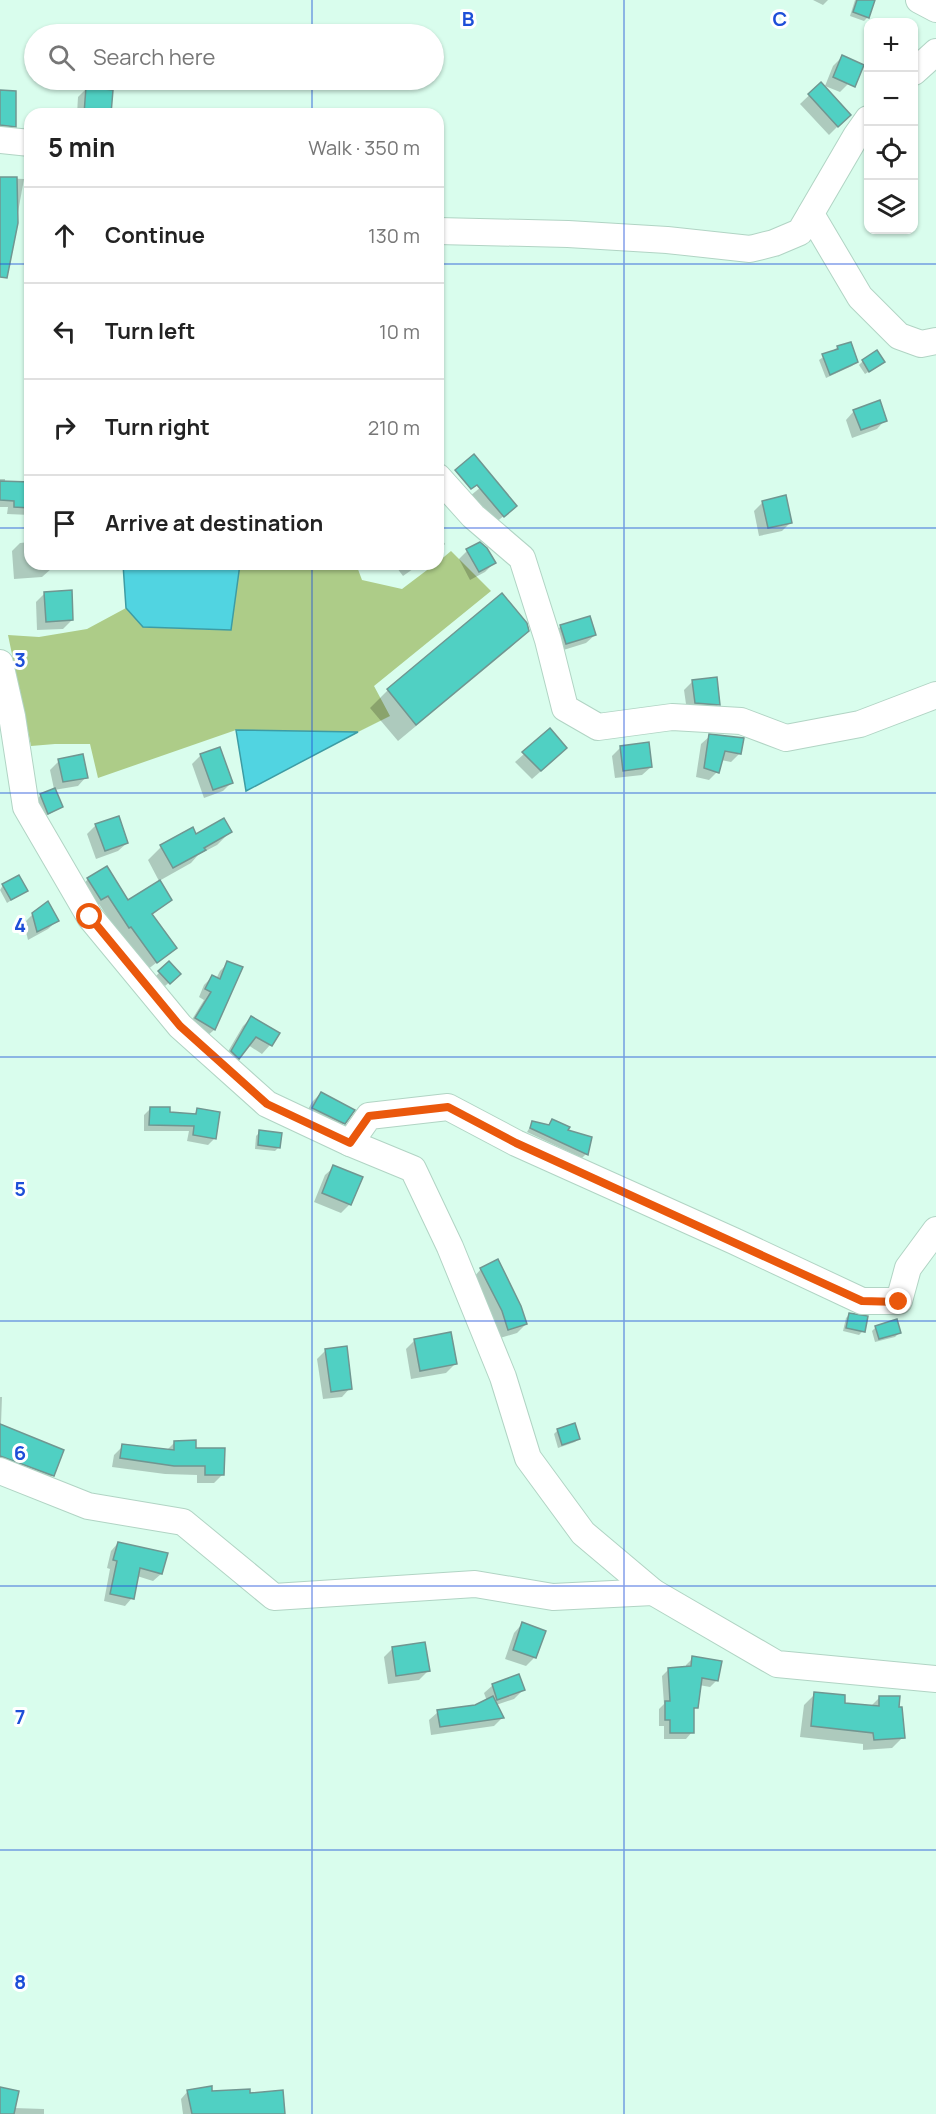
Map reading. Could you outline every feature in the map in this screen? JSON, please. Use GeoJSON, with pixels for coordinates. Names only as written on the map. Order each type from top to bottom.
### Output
{"type":"FeatureCollection","features":[{"type":"Feature","properties":{"kind":"street"},"geometry":{"type":"LineString","coordinates":[[919,0],[936,9]]}},
{"type":"Feature","properties":{"kind":"street"},"geometry":{"type":"LineString","coordinates":[[918,68],[936,52]]}},
{"type":"Feature","properties":{"kind":"street"},"geometry":{"type":"LineString","coordinates":[[444,231],[568,234],[667,240],[750,249],[774,243],[800,232],[864,125]]}},
{"type":"Feature","properties":{"kind":"street"},"geometry":{"type":"LineString","coordinates":[[0,140],[24,142]]}},
{"type":"Feature","properties":{"kind":"street"},"geometry":{"type":"LineString","coordinates":[[811,214],[860,297],[898,336],[921,344],[936,340]]}},
{"type":"Feature","properties":{"kind":"street"},"geometry":{"type":"LineString","coordinates":[[444,484],[473,516],[522,558],[548,640],[565,708],[597,727],[672,717],[741,722],[786,738],[860,724],[936,695]]}},
{"type":"Feature","properties":{"kind":"street"},"geometry":{"type":"LineString","coordinates":[[0,663],[12,716],[26,807],[90,917],[180,1026],[267,1104],[350,1143],[413,1169],[450,1247],[503,1377],[528,1458],[583,1533],[653,1592],[777,1664],[936,1679]]}},
{"type":"Feature","properties":{"kind":"street"},"geometry":{"type":"LineString","coordinates":[[350,1143],[369,1116],[448,1107],[516,1143],[862,1301],[899,1302],[908,1268],[936,1230]]}},
{"type":"Feature","properties":{"kind":"street"},"geometry":{"type":"LineString","coordinates":[[0,1471],[88,1506],[183,1522],[274,1597],[475,1584],[553,1597],[653,1592]]}},
{"type":"Feature","properties":{"kind":"green space"},"geometry":{"type":"Polygon","coordinates":[[[451,551],[491,591],[374,686],[390,716],[358,732],[236,730],[98,778],[90,744],[31,746],[8,635],[39,637],[87,629],[126,608],[143,627],[230,630],[239,570],[358,570],[362,580],[402,589],[427,570],[444,570],[444,557],[451,551]]]}},
{"type":"Feature","properties":{"kind":"water"},"geometry":{"type":"Polygon","coordinates":[[[123,570],[239,570],[231,630],[143,627],[126,608],[123,570]]]}},
{"type":"Feature","properties":{"kind":"water"},"geometry":{"type":"Polygon","coordinates":[[[236,730],[358,732],[246,791],[236,730]]]}},
{"type":"Feature","properties":{"kind":"building"},"geometry":{"type":"Polygon","coordinates":[[[857,0],[875,0],[869,18],[853,12],[857,0]]]}},
{"type":"Feature","properties":{"kind":"building"},"geometry":{"type":"Polygon","coordinates":[[[842,55],[864,65],[855,87],[833,77],[842,55]]]}},
{"type":"Feature","properties":{"kind":"building"},"geometry":{"type":"Polygon","coordinates":[[[821,82],[851,115],[838,127],[808,94],[821,82]]]}},
{"type":"Feature","properties":{"kind":"building"},"geometry":{"type":"Polygon","coordinates":[[[0,90],[16,91],[16,127],[0,125],[0,90]]]}},
{"type":"Feature","properties":{"kind":"building"},"geometry":{"type":"Polygon","coordinates":[[[86,90],[113,90],[112,108],[84,108],[86,90]]]}},
{"type":"Feature","properties":{"kind":"building"},"geometry":{"type":"Polygon","coordinates":[[[0,177],[17,177],[18,223],[7,278],[0,277],[0,177]]]}},
{"type":"Feature","properties":{"kind":"building"},"geometry":{"type":"Polygon","coordinates":[[[851,342],[858,362],[830,375],[822,354],[851,342]]]}},
{"type":"Feature","properties":{"kind":"building"},"geometry":{"type":"Polygon","coordinates":[[[877,350],[885,362],[869,372],[862,360],[877,350]]]}},
{"type":"Feature","properties":{"kind":"building"},"geometry":{"type":"Polygon","coordinates":[[[880,400],[887,421],[861,430],[853,410],[880,400]]]}},
{"type":"Feature","properties":{"kind":"building"},"geometry":{"type":"Polygon","coordinates":[[[474,454],[517,506],[504,517],[477,485],[471,489],[455,470],[474,454]]]}},
{"type":"Feature","properties":{"kind":"building"},"geometry":{"type":"Polygon","coordinates":[[[0,481],[24,482],[24,508],[14,507],[14,501],[0,500],[0,481]]]}},
{"type":"Feature","properties":{"kind":"building"},"geometry":{"type":"Polygon","coordinates":[[[786,495],[792,523],[768,528],[762,501],[786,495]]]}},
{"type":"Feature","properties":{"kind":"building"},"geometry":{"type":"Polygon","coordinates":[[[480,542],[487,548],[496,563],[479,572],[466,549],[480,542]]]}},
{"type":"Feature","properties":{"kind":"building"},"geometry":{"type":"Polygon","coordinates":[[[72,590],[73,620],[46,622],[44,592],[72,590]]]}},
{"type":"Feature","properties":{"kind":"building"},"geometry":{"type":"Polygon","coordinates":[[[502,593],[527,623],[529,631],[416,725],[387,689],[502,593]]]}},
{"type":"Feature","properties":{"kind":"building"},"geometry":{"type":"Polygon","coordinates":[[[590,616],[596,635],[566,644],[560,625],[590,616]]]}},
{"type":"Feature","properties":{"kind":"building"},"geometry":{"type":"Polygon","coordinates":[[[717,677],[720,705],[695,703],[692,680],[717,677]]]}},
{"type":"Feature","properties":{"kind":"building"},"geometry":{"type":"Polygon","coordinates":[[[550,728],[567,748],[541,771],[522,752],[550,728]]]}},
{"type":"Feature","properties":{"kind":"building"},"geometry":{"type":"Polygon","coordinates":[[[709,734],[744,738],[741,754],[725,751],[719,773],[704,768],[709,734]]]}},
{"type":"Feature","properties":{"kind":"building"},"geometry":{"type":"Polygon","coordinates":[[[649,742],[652,767],[623,771],[620,746],[649,742]]]}},
{"type":"Feature","properties":{"kind":"building"},"geometry":{"type":"Polygon","coordinates":[[[220,747],[233,783],[213,790],[200,754],[220,747]]]}},
{"type":"Feature","properties":{"kind":"building"},"geometry":{"type":"Polygon","coordinates":[[[83,754],[88,778],[63,782],[58,759],[83,754]]]}},
{"type":"Feature","properties":{"kind":"building"},"geometry":{"type":"Polygon","coordinates":[[[55,788],[63,807],[48,814],[40,794],[55,788]]]}},
{"type":"Feature","properties":{"kind":"building"},"geometry":{"type":"Polygon","coordinates":[[[119,816],[128,843],[105,851],[95,824],[119,816]]]}},
{"type":"Feature","properties":{"kind":"building"},"geometry":{"type":"Polygon","coordinates":[[[224,818],[232,832],[204,848],[206,850],[173,868],[160,845],[193,827],[196,834],[224,818]]]}},
{"type":"Feature","properties":{"kind":"building"},"geometry":{"type":"Polygon","coordinates":[[[107,866],[128,900],[160,880],[172,900],[152,914],[177,948],[157,963],[131,927],[129,928],[108,896],[101,900],[87,878],[107,866]]]}},
{"type":"Feature","properties":{"kind":"building"},"geometry":{"type":"Polygon","coordinates":[[[19,875],[28,891],[11,900],[2,884],[19,875]]]}},
{"type":"Feature","properties":{"kind":"building"},"geometry":{"type":"Polygon","coordinates":[[[48,901],[59,921],[37,932],[32,913],[48,901]]]}},
{"type":"Feature","properties":{"kind":"building"},"geometry":{"type":"Polygon","coordinates":[[[169,961],[181,974],[170,984],[158,971],[169,961]]]}},
{"type":"Feature","properties":{"kind":"building"},"geometry":{"type":"Polygon","coordinates":[[[227,961],[243,967],[215,1030],[195,1018],[211,992],[205,989],[212,975],[220,979],[227,961]]]}},
{"type":"Feature","properties":{"kind":"building"},"geometry":{"type":"Polygon","coordinates":[[[251,1016],[280,1033],[272,1046],[256,1037],[239,1059],[231,1051],[251,1016]]]}},
{"type":"Feature","properties":{"kind":"building"},"geometry":{"type":"Polygon","coordinates":[[[321,1092],[355,1110],[345,1124],[312,1108],[321,1092]]]}},
{"type":"Feature","properties":{"kind":"building"},"geometry":{"type":"Polygon","coordinates":[[[150,1107],[170,1107],[170,1112],[196,1114],[197,1108],[220,1112],[216,1139],[193,1135],[194,1126],[149,1125],[150,1107]]]}},
{"type":"Feature","properties":{"kind":"building"},"geometry":{"type":"Polygon","coordinates":[[[552,1119],[570,1127],[568,1130],[592,1137],[588,1155],[530,1128],[532,1121],[549,1125],[552,1119]]]}},
{"type":"Feature","properties":{"kind":"building"},"geometry":{"type":"Polygon","coordinates":[[[259,1130],[282,1133],[280,1148],[258,1145],[259,1130]]]}},
{"type":"Feature","properties":{"kind":"building"},"geometry":{"type":"Polygon","coordinates":[[[333,1165],[363,1177],[351,1205],[322,1193],[333,1165]]]}},
{"type":"Feature","properties":{"kind":"building"},"geometry":{"type":"Polygon","coordinates":[[[498,1259],[521,1306],[527,1324],[508,1330],[502,1311],[480,1268],[498,1259]]]}},
{"type":"Feature","properties":{"kind":"building"},"geometry":{"type":"Polygon","coordinates":[[[849,1313],[868,1316],[865,1332],[846,1328],[849,1313]]]}},
{"type":"Feature","properties":{"kind":"building"},"geometry":{"type":"Polygon","coordinates":[[[897,1319],[901,1333],[879,1339],[875,1326],[897,1319]]]}},
{"type":"Feature","properties":{"kind":"building"},"geometry":{"type":"Polygon","coordinates":[[[451,1332],[457,1364],[420,1371],[414,1339],[451,1332]]]}},
{"type":"Feature","properties":{"kind":"building"},"geometry":{"type":"Polygon","coordinates":[[[347,1346],[352,1389],[331,1392],[325,1349],[347,1346]]]}},
{"type":"Feature","properties":{"kind":"building"},"geometry":{"type":"Polygon","coordinates":[[[575,1423],[580,1439],[562,1445],[557,1429],[575,1423]]]}},
{"type":"Feature","properties":{"kind":"building"},"geometry":{"type":"Polygon","coordinates":[[[0,1424],[64,1450],[54,1476],[0,1456],[0,1424]]]}},
{"type":"Feature","properties":{"kind":"building"},"geometry":{"type":"Polygon","coordinates":[[[196,1440],[196,1448],[225,1448],[224,1475],[205,1475],[205,1466],[174,1466],[120,1458],[122,1444],[174,1450],[174,1441],[196,1440]]]}},
{"type":"Feature","properties":{"kind":"building"},"geometry":{"type":"Polygon","coordinates":[[[118,1542],[168,1553],[162,1574],[140,1568],[134,1599],[110,1594],[117,1561],[113,1560],[118,1542]]]}},
{"type":"Feature","properties":{"kind":"building"},"geometry":{"type":"Polygon","coordinates":[[[522,1622],[546,1631],[536,1658],[513,1650],[522,1622]]]}},
{"type":"Feature","properties":{"kind":"building"},"geometry":{"type":"Polygon","coordinates":[[[425,1642],[430,1671],[396,1676],[392,1647],[425,1642]]]}},
{"type":"Feature","properties":{"kind":"building"},"geometry":{"type":"Polygon","coordinates":[[[692,1656],[722,1661],[718,1681],[702,1678],[698,1708],[694,1708],[694,1733],[670,1733],[670,1720],[665,1720],[665,1701],[670,1701],[668,1668],[691,1666],[692,1656]]]}},
{"type":"Feature","properties":{"kind":"building"},"geometry":{"type":"Polygon","coordinates":[[[519,1674],[525,1690],[497,1700],[492,1684],[519,1674]]]}},
{"type":"Feature","properties":{"kind":"building"},"geometry":{"type":"Polygon","coordinates":[[[814,1692],[845,1695],[845,1703],[879,1706],[879,1696],[900,1696],[899,1707],[902,1707],[905,1738],[874,1740],[873,1733],[811,1726],[814,1692]]]}},
{"type":"Feature","properties":{"kind":"building"},"geometry":{"type":"Polygon","coordinates":[[[493,1696],[504,1718],[440,1727],[437,1710],[475,1705],[493,1696]]]}},
{"type":"Feature","properties":{"kind":"building"},"geometry":{"type":"Polygon","coordinates":[[[212,2086],[212,2091],[250,2089],[250,2093],[283,2090],[285,2114],[192,2114],[187,2090],[212,2086]]]}},
{"type":"Feature","properties":{"kind":"building"},"geometry":{"type":"Polygon","coordinates":[[[0,2087],[19,2091],[14,2114],[0,2114],[0,2087]]]}},
{"type":"Feature","properties":{"kind":"route"},"geometry":{"type":"LineString","coordinates":[[90,917],[180,1026],[267,1104],[350,1143],[369,1116],[448,1107],[516,1143],[862,1301],[899,1302]]}}]}
